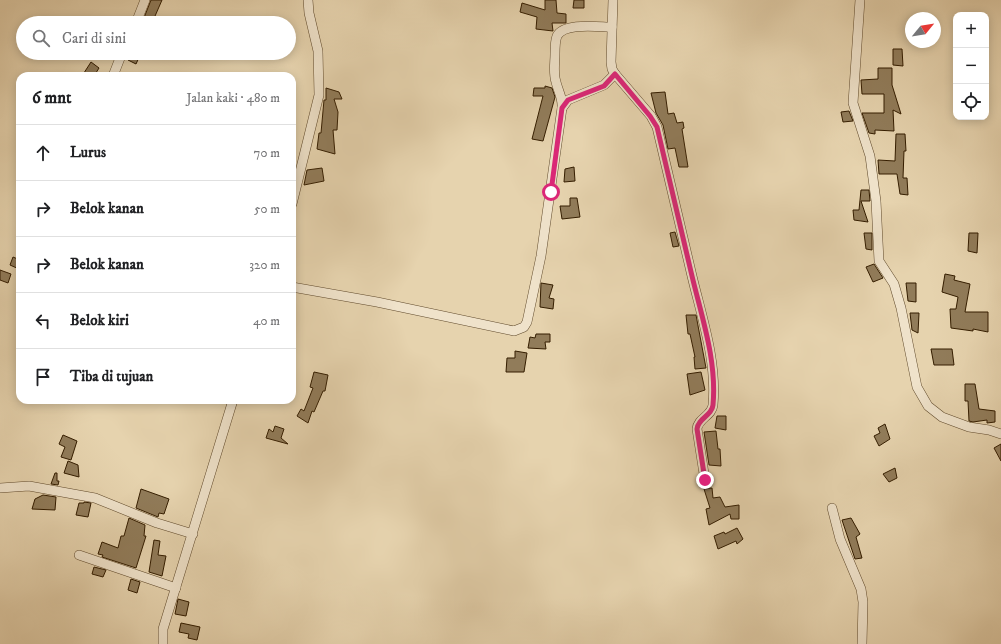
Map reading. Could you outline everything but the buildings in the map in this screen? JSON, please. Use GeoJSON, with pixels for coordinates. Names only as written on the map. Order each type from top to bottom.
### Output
{"type":"FeatureCollection","features":[{"type":"Feature","properties":{"kind":"street"},"geometry":{"type":"LineString","coordinates":[[139,16],[145,0]]}},
{"type":"Feature","properties":{"kind":"street"},"geometry":{"type":"LineString","coordinates":[[296,188],[319,95],[318,51],[309,13],[308,0]]}},
{"type":"Feature","properties":{"kind":"street"},"geometry":{"type":"LineString","coordinates":[[613,0],[610,62],[615,74],[650,116],[657,127],[706,330],[713,377],[713,406],[698,424],[697,429],[705,480]]}},
{"type":"Feature","properties":{"kind":"street"},"geometry":{"type":"LineString","coordinates":[[860,0],[853,103],[870,156],[876,201],[879,261],[894,284],[896,290],[917,387],[928,406],[942,417],[968,427],[989,430],[1001,434]]}},
{"type":"Feature","properties":{"kind":"street"},"geometry":{"type":"LineString","coordinates":[[296,288],[377,302],[514,331],[524,327],[527,322],[541,256],[562,108],[562,98],[555,81],[556,43],[558,35],[566,28],[571,27],[612,27]]}},
{"type":"Feature","properties":{"kind":"street"},"geometry":{"type":"LineString","coordinates":[[115,72],[119,60]]}},
{"type":"Feature","properties":{"kind":"street"},"geometry":{"type":"LineString","coordinates":[[562,108],[568,100],[604,86],[615,74]]}},
{"type":"Feature","properties":{"kind":"street"},"geometry":{"type":"LineString","coordinates":[[163,644],[163,629],[233,404]]}},
{"type":"Feature","properties":{"kind":"street"},"geometry":{"type":"LineString","coordinates":[[0,488],[29,486],[95,498],[157,523],[193,534]]}},
{"type":"Feature","properties":{"kind":"street"},"geometry":{"type":"LineString","coordinates":[[832,508],[840,539],[861,589],[863,602],[862,644]]}},
{"type":"Feature","properties":{"kind":"street"},"geometry":{"type":"LineString","coordinates":[[79,555],[176,588]]}},
{"type":"Feature","properties":{"kind":"route"},"geometry":{"type":"LineString","coordinates":[[551,192],[562,108],[568,100],[604,86],[615,74],[655,122],[657,127],[708,338],[713,377],[713,406],[697,426],[705,480]]}}]}
